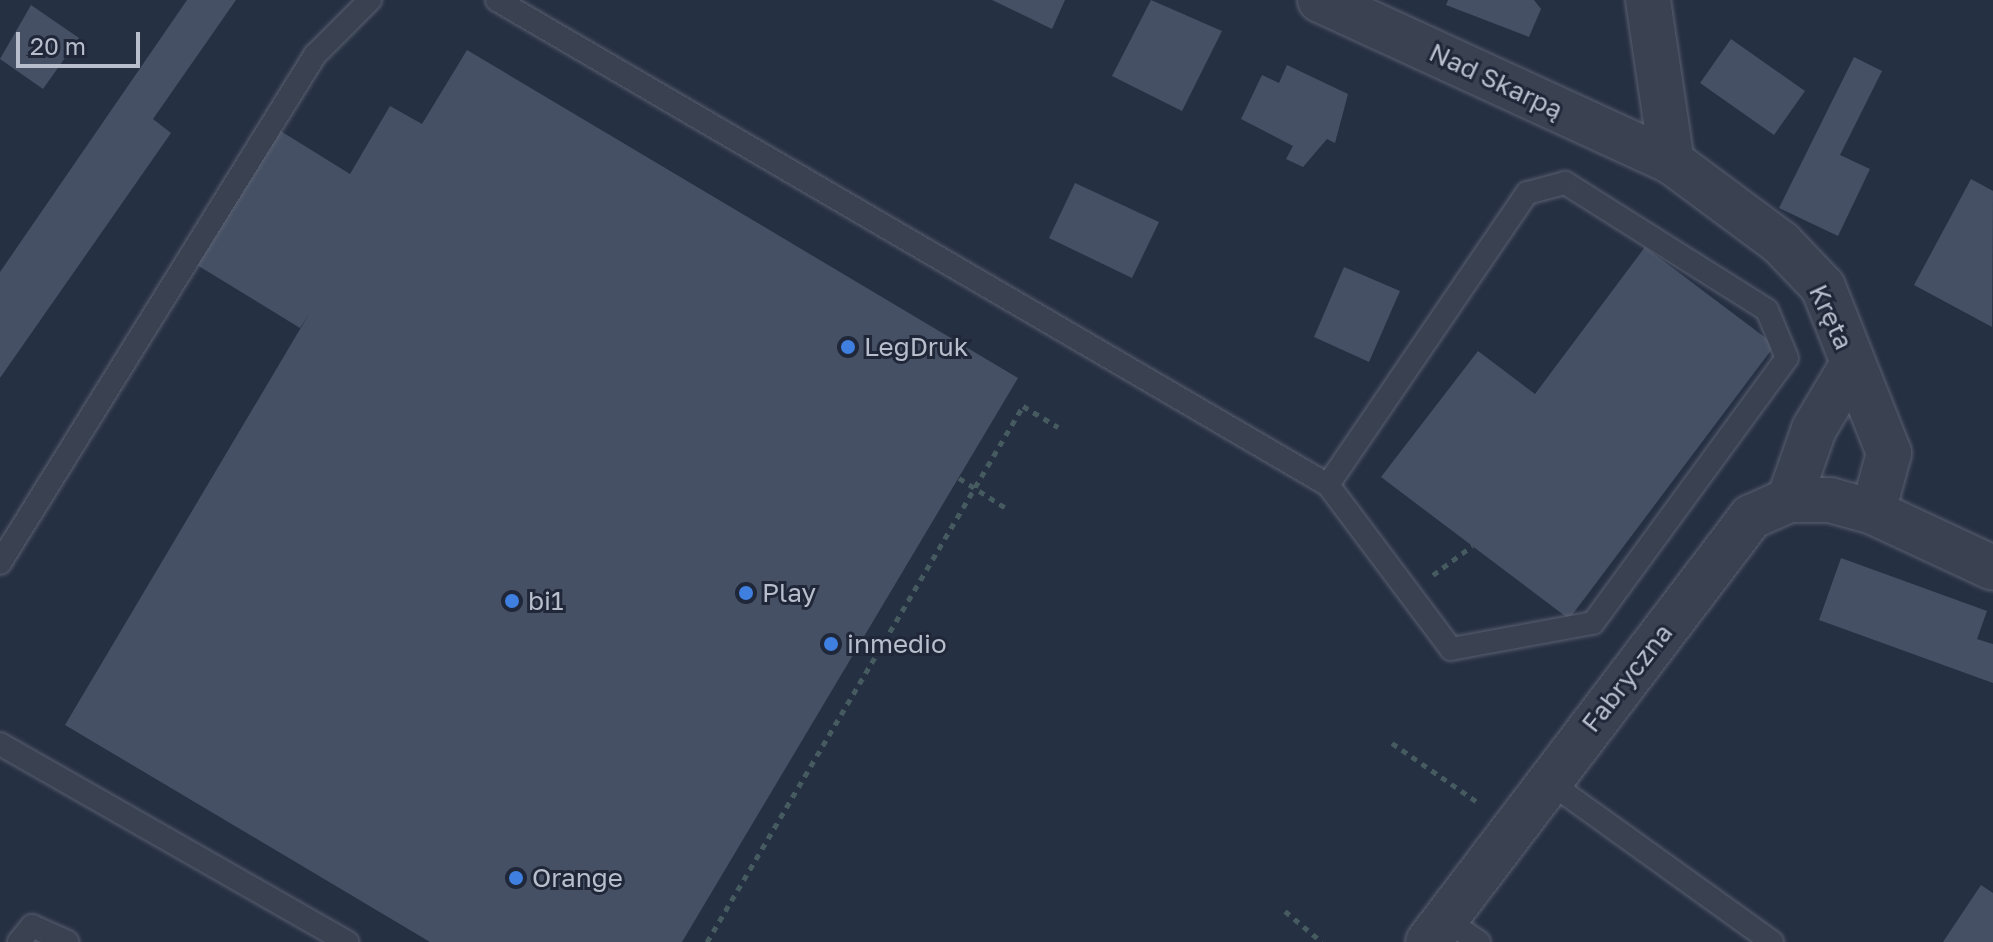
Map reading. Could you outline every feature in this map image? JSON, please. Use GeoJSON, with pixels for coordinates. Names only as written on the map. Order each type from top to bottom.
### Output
{"type":"FeatureCollection","features":[{"type":"Feature","properties":{"kind":"street","name":"Nad Skarpą"},"geometry":{"type":"LineString","coordinates":[[1320,0],[1672,162]]}},
{"type":"Feature","properties":{"kind":"street"},"geometry":{"type":"LineString","coordinates":[[1648,0],[1672,162]]}},
{"type":"Feature","properties":{"kind":"street","name":"Kręta"},"geometry":{"type":"LineString","coordinates":[[1672,162],[1781,243],[1823,287],[1889,453],[1873,512]]}},
{"type":"Feature","properties":{"kind":"street"},"geometry":{"type":"LineString","coordinates":[[1789,500],[1814,429],[1852,365]]}},
{"type":"Feature","properties":{"kind":"street","name":"Fabryczna"},"geometry":{"type":"LineString","coordinates":[[1451,934],[1514,827],[1751,517],[1789,500],[1830,500],[1873,512]]}},
{"type":"Feature","properties":{"kind":"street"},"geometry":{"type":"LineString","coordinates":[[1873,512],[1993,568]]}},
{"type":"Feature","properties":{"kind":"lane"},"geometry":{"type":"LineString","coordinates":[[0,563],[315,55],[370,0]]}},
{"type":"Feature","properties":{"kind":"lane"},"geometry":{"type":"LineString","coordinates":[[497,0],[1328,485],[1451,649],[1593,623],[1787,358],[1767,310],[1753,301],[1565,183],[1527,193],[1328,485]]}},
{"type":"Feature","properties":{"kind":"lane"},"geometry":{"type":"LineString","coordinates":[[0,744],[347,942]]}},
{"type":"Feature","properties":{"kind":"lane"},"geometry":{"type":"LineString","coordinates":[[1548,781],[1772,942]]}},
{"type":"Feature","properties":{"kind":"lane"},"geometry":{"type":"LineString","coordinates":[[19,942],[32,926],[68,942]]}},
{"type":"Feature","properties":{"kind":"path"},"geometry":{"type":"LineString","coordinates":[[707,942],[1023,406],[1058,427]]}},
{"type":"Feature","properties":{"kind":"path"},"geometry":{"type":"LineString","coordinates":[[959,478],[1009,510]]}},
{"type":"Feature","properties":{"kind":"path"},"geometry":{"type":"LineString","coordinates":[[1392,743],[1514,827]]}},
{"type":"Feature","properties":{"kind":"path"},"geometry":{"type":"LineString","coordinates":[[1285,911],[1322,942]]}},
{"type":"Feature","properties":{"kind":"building"},"geometry":{"type":"Polygon","coordinates":[[[187,0],[236,0],[153,119],[171,133],[0,378],[0,272],[187,0]]]}},
{"type":"Feature","properties":{"kind":"building"},"geometry":{"type":"Polygon","coordinates":[[[992,0],[1065,0],[1052,29],[992,0]]]}},
{"type":"Feature","properties":{"kind":"building"},"geometry":{"type":"Polygon","coordinates":[[[1151,0],[1222,31],[1182,111],[1112,76],[1151,0]]]}},
{"type":"Feature","properties":{"kind":"building"},"geometry":{"type":"Polygon","coordinates":[[[1448,0],[1534,0],[1541,9],[1529,37],[1446,5],[1448,0]]]}},
{"type":"Feature","properties":{"kind":"building"},"geometry":{"type":"Polygon","coordinates":[[[31,5],[79,38],[43,89],[0,59],[31,5]]]}},
{"type":"Feature","properties":{"kind":"building"},"geometry":{"type":"Polygon","coordinates":[[[1731,39],[1805,91],[1774,135],[1700,83],[1731,39]]]}},
{"type":"Feature","properties":{"kind":"building","name":"bi1"},"geometry":{"type":"Polygon","coordinates":[[[467,50],[1018,378],[682,942],[430,942],[65,725],[309,314],[300,328],[197,265],[279,130],[350,174],[390,106],[422,124],[467,50]]]}},
{"type":"Feature","properties":{"kind":"building"},"geometry":{"type":"Polygon","coordinates":[[[1854,57],[1882,71],[1840,155],[1870,169],[1838,236],[1779,208],[1854,57]]]}},
{"type":"Feature","properties":{"kind":"building"},"geometry":{"type":"Polygon","coordinates":[[[1287,65],[1348,94],[1335,143],[1327,139],[1303,167],[1286,159],[1293,146],[1241,119],[1262,75],[1279,83],[1287,65]]]}},
{"type":"Feature","properties":{"kind":"building"},"geometry":{"type":"Polygon","coordinates":[[[1971,179],[1993,191],[1992,327],[1914,285],[1971,179]]]}},
{"type":"Feature","properties":{"kind":"building"},"geometry":{"type":"Polygon","coordinates":[[[1075,183],[1159,222],[1132,278],[1049,238],[1075,183]]]}},
{"type":"Feature","properties":{"kind":"building"},"geometry":{"type":"Polygon","coordinates":[[[1645,247],[1775,345],[1569,619],[1381,477],[1478,351],[1535,394],[1645,247]]]}},
{"type":"Feature","properties":{"kind":"building"},"geometry":{"type":"Polygon","coordinates":[[[1344,267],[1400,291],[1369,362],[1314,337],[1344,267]]]}},
{"type":"Feature","properties":{"kind":"building"},"geometry":{"type":"Polygon","coordinates":[[[1841,558],[1987,611],[1977,639],[1993,644],[1993,683],[1819,620],[1841,558]]]}},
{"type":"Feature","properties":{"kind":"building"},"geometry":{"type":"Polygon","coordinates":[[[1981,885],[1993,893],[1993,942],[1943,942],[1981,885]]]}},
{"type":"Feature","properties":{"kind":"place","name":"LegDruk"},"geometry":{"type":"Point","coordinates":[848,347]}},
{"type":"Feature","properties":{"kind":"place","name":"Play"},"geometry":{"type":"Point","coordinates":[746,593]}},
{"type":"Feature","properties":{"kind":"place","name":"bi1"},"geometry":{"type":"Point","coordinates":[512,601]}},
{"type":"Feature","properties":{"kind":"place","name":"inmedio"},"geometry":{"type":"Point","coordinates":[831,644]}},
{"type":"Feature","properties":{"kind":"place","name":"Orange"},"geometry":{"type":"Point","coordinates":[516,878]}}]}
